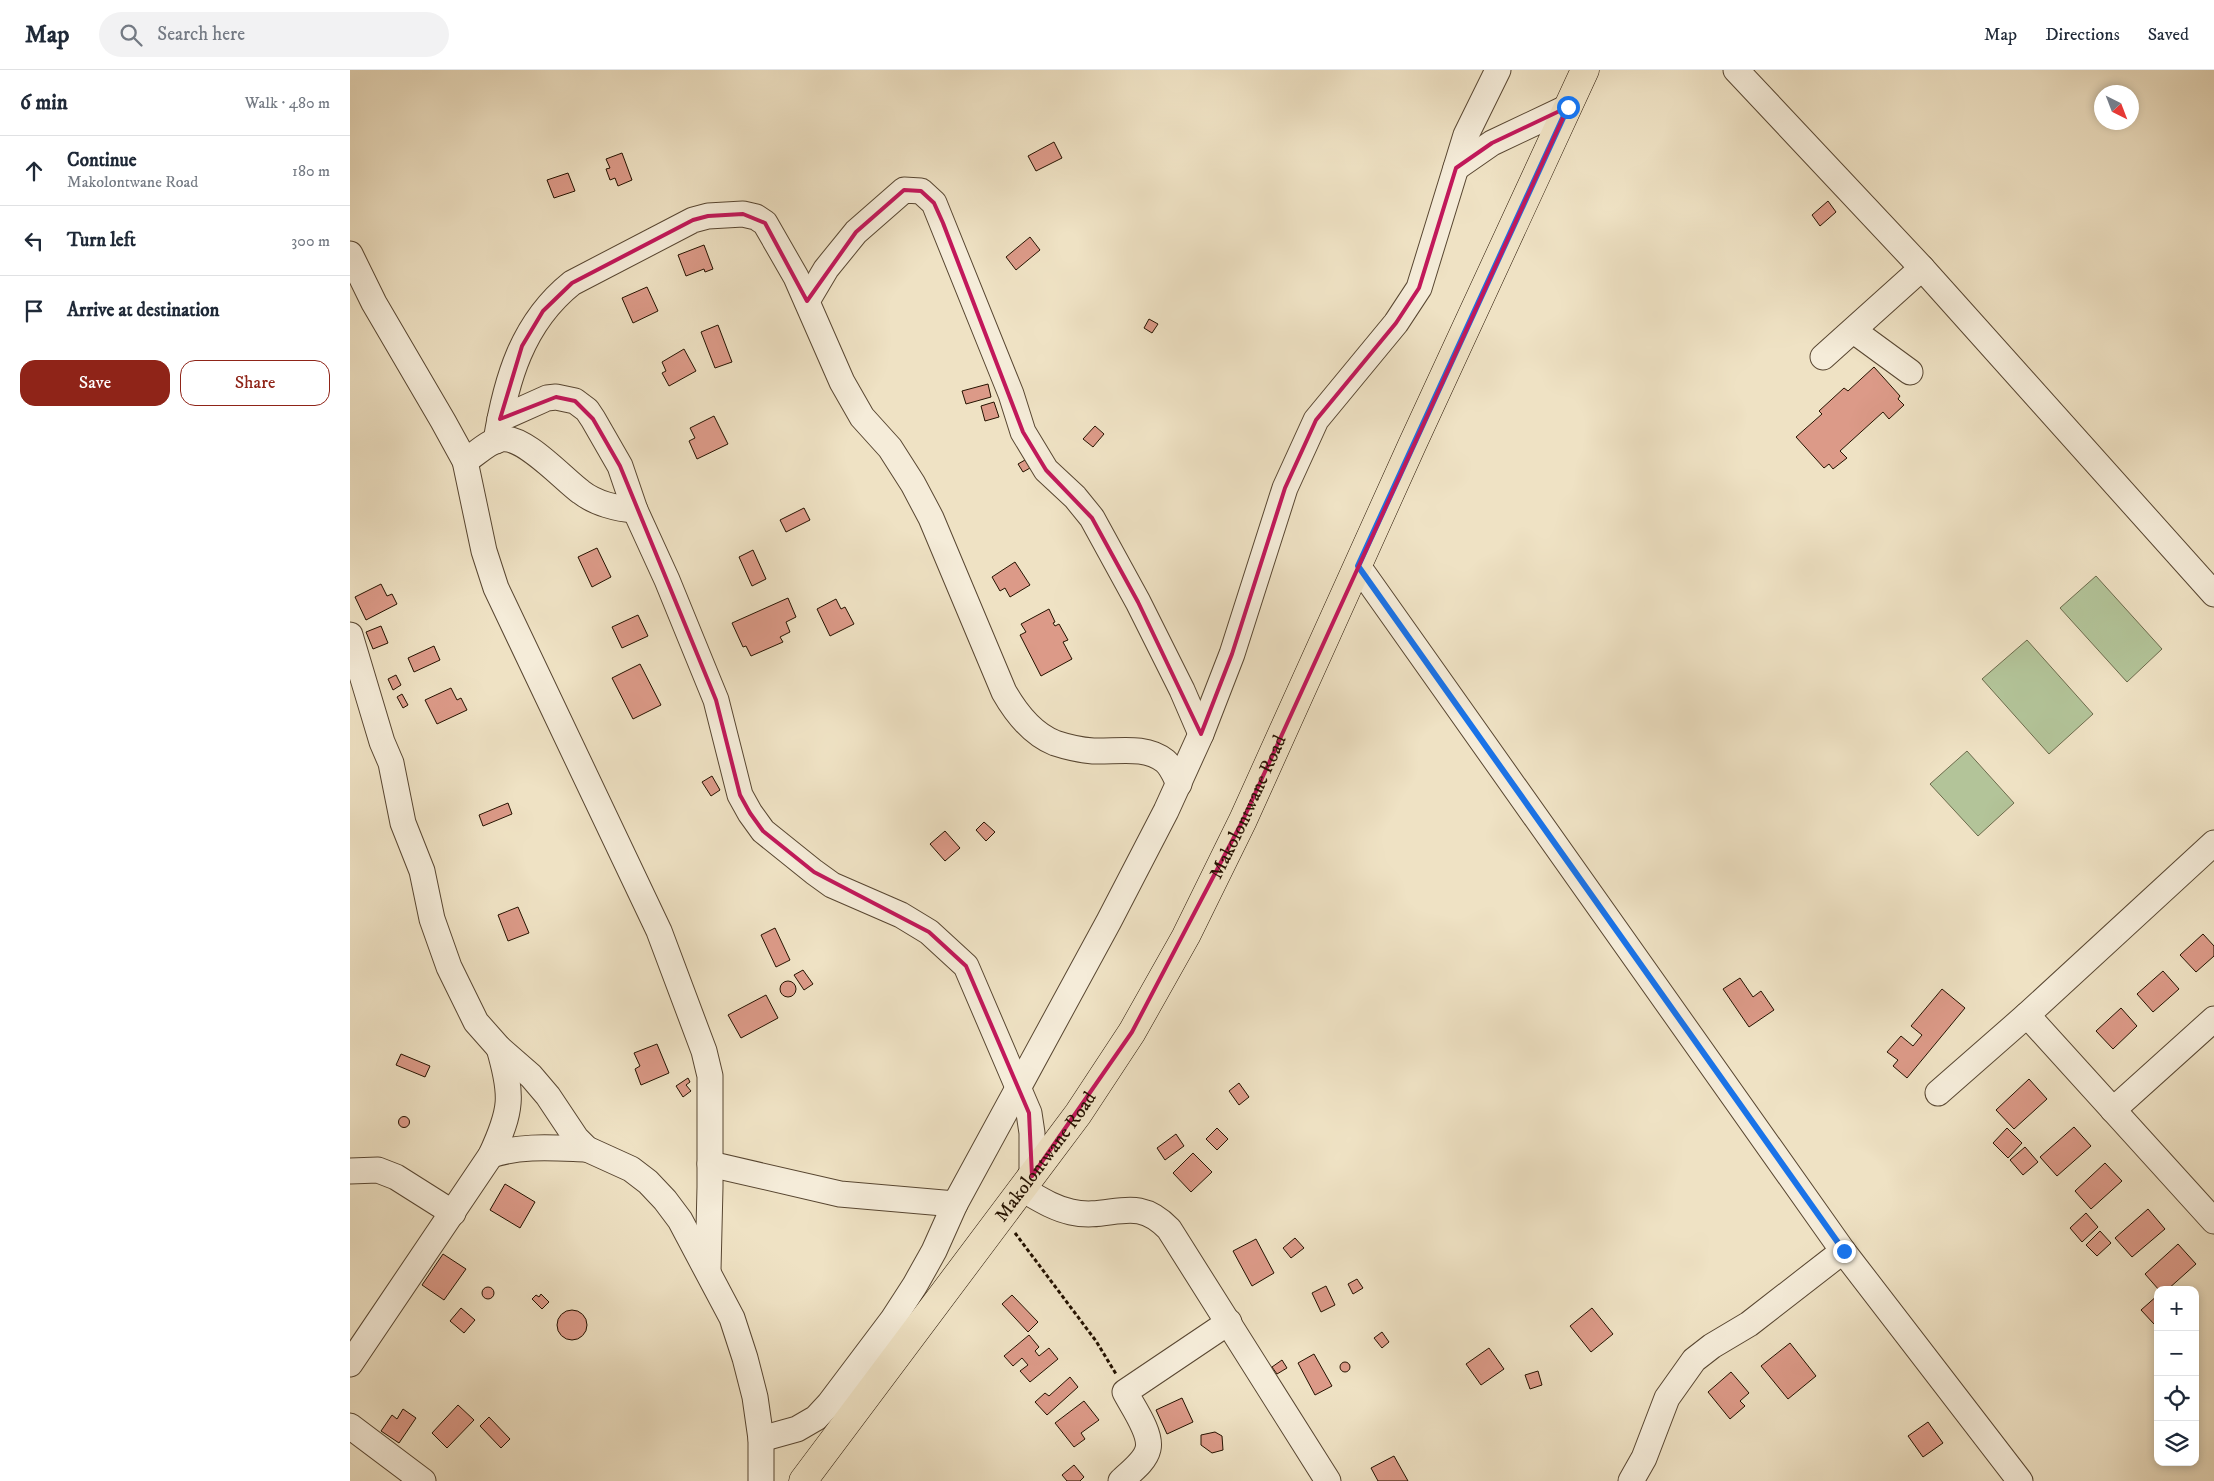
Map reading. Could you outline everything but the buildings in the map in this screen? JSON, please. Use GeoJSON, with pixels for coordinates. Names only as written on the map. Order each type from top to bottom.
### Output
{"type":"FeatureCollection","features":[{"type":"Feature","properties":{"kind":"main road","name":"Makolontwane Road"},"geometry":{"type":"LineString","coordinates":[[803,1481],[1078,1114],[1132,1032],[1186,936],[1243,820],[1585,70]]}},
{"type":"Feature","properties":{"kind":"street"},"geometry":{"type":"LineString","coordinates":[[762,1439],[797,1430],[816,1418],[829,1404],[893,1319],[934,1251],[955,1204],[1018,1085],[1109,921],[1201,734],[1232,654],[1285,488],[1316,420],[1396,323],[1419,288],[1427,268],[1466,135],[1498,70]]}},
{"type":"Feature","properties":{"kind":"street"},"geometry":{"type":"LineString","coordinates":[[1736,70],[1922,268],[2214,594]]}},
{"type":"Feature","properties":{"kind":"street"},"geometry":{"type":"LineString","coordinates":[[1456,168],[1492,143],[1568,107]]}},
{"type":"Feature","properties":{"kind":"street"},"geometry":{"type":"LineString","coordinates":[[807,302],[826,269],[856,232],[904,190],[921,191],[934,203],[1011,394],[1023,432],[1046,470],[1075,497],[1092,518],[1138,602],[1182,690],[1201,734]]}},
{"type":"Feature","properties":{"kind":"street"},"geometry":{"type":"LineString","coordinates":[[635,510],[616,507],[582,493],[525,446],[503,439],[498,430],[522,346],[534,324],[555,297],[572,283],[692,220],[708,216],[743,214],[756,217],[765,223],[796,277],[842,382],[862,417],[890,448],[913,484],[930,518],[1004,692],[1013,708],[1039,734],[1054,743],[1092,751],[1144,752],[1156,755],[1170,767],[1178,784]]}},
{"type":"Feature","properties":{"kind":"street"},"geometry":{"type":"LineString","coordinates":[[350,254],[374,303],[465,461],[484,551],[496,588],[658,931],[704,1050],[710,1076],[708,1270]]}},
{"type":"Feature","properties":{"kind":"street"},"geometry":{"type":"LineString","coordinates":[[1824,357],[1922,268]]}},
{"type":"Feature","properties":{"kind":"street"},"geometry":{"type":"LineString","coordinates":[[1854,331],[1910,372]]}},
{"type":"Feature","properties":{"kind":"street"},"geometry":{"type":"LineString","coordinates":[[465,461],[498,430],[547,398],[556,397],[575,401],[594,419],[620,466],[635,510],[667,580],[716,700],[740,795],[750,812],[763,830],[832,885],[901,915],[929,932],[966,966],[1018,1085],[1030,1120],[1027,1183],[1054,1207],[1072,1212],[1089,1214],[1126,1210],[1145,1211],[1158,1218],[1169,1229],[1328,1481]]}},
{"type":"Feature","properties":{"kind":"street"},"geometry":{"type":"LineString","coordinates":[[1358,566],[1844,1251],[2020,1481]]}},
{"type":"Feature","properties":{"kind":"street"},"geometry":{"type":"LineString","coordinates":[[350,635],[382,742],[391,763],[403,823],[422,871],[432,918],[449,968],[476,1022],[499,1048],[531,1076],[548,1096],[563,1122],[587,1149]]}},
{"type":"Feature","properties":{"kind":"street"},"geometry":{"type":"LineString","coordinates":[[1938,1093],[2027,1015],[2214,843]]}},
{"type":"Feature","properties":{"kind":"street"},"geometry":{"type":"LineString","coordinates":[[2027,1015],[2214,1221]]}},
{"type":"Feature","properties":{"kind":"street"},"geometry":{"type":"LineString","coordinates":[[2113,1110],[2214,1019]]}},
{"type":"Feature","properties":{"kind":"street"},"geometry":{"type":"LineString","coordinates":[[350,1364],[491,1155],[506,1121],[510,1098],[508,1079],[499,1048]]}},
{"type":"Feature","properties":{"kind":"street"},"geometry":{"type":"LineString","coordinates":[[491,1155],[509,1150],[529,1148],[587,1149],[631,1169],[654,1188],[680,1220],[732,1318],[755,1397],[762,1439],[761,1481]]}},
{"type":"Feature","properties":{"kind":"street"},"geometry":{"type":"LineString","coordinates":[[710,1164],[840,1194],[955,1204]]}},
{"type":"Feature","properties":{"kind":"street"},"geometry":{"type":"LineString","coordinates":[[350,1171],[378,1170],[396,1177],[453,1212]]}},
{"type":"Feature","properties":{"kind":"street"},"geometry":{"type":"LineString","coordinates":[[1631,1481],[1644,1458],[1667,1398],[1694,1360],[1712,1346],[1749,1324],[1844,1251]]}},
{"type":"Feature","properties":{"kind":"street"},"geometry":{"type":"LineString","coordinates":[[1121,1481],[1141,1461],[1148,1449],[1148,1436],[1125,1392],[1229,1322]]}},
{"type":"Feature","properties":{"kind":"street"},"geometry":{"type":"LineString","coordinates":[[828,1448],[829,1404]]}},
{"type":"Feature","properties":{"kind":"street"},"geometry":{"type":"LineString","coordinates":[[350,1426],[423,1481]]}},
{"type":"Feature","properties":{"kind":"path"},"geometry":{"type":"LineString","coordinates":[[1003,1216],[1096,1342],[1125,1392]]}},
{"type":"Feature","properties":{"kind":"highlighted area"},"geometry":{"type":"Polygon","coordinates":[[[1568,107],[1243,820],[1132,1032],[1032,1176],[1029,1113],[966,966],[929,932],[814,872],[763,831],[750,813],[740,795],[716,700],[620,466],[593,419],[575,401],[556,397],[500,419],[522,346],[543,311],[572,283],[693,220],[708,216],[743,214],[765,223],[807,301],[856,232],[904,190],[921,191],[934,203],[943,223],[1023,432],[1046,470],[1092,518],[1138,602],[1201,734],[1232,654],[1285,488],[1316,420],[1396,323],[1419,288],[1456,168],[1492,143],[1568,107]]]}},
{"type":"Feature","properties":{"kind":"green space"},"geometry":{"type":"Polygon","coordinates":[[[2096,576],[2162,649],[2127,682],[2060,608],[2096,576]]]}},
{"type":"Feature","properties":{"kind":"green space"},"geometry":{"type":"Polygon","coordinates":[[[2027,640],[2093,714],[2049,754],[1982,679],[2027,640]]]}},
{"type":"Feature","properties":{"kind":"green space"},"geometry":{"type":"Polygon","coordinates":[[[1967,751],[2014,803],[1978,836],[1930,784],[1967,751]]]}},
{"type":"Feature","properties":{"kind":"route"},"geometry":{"type":"LineString","coordinates":[[1568,107],[1358,566],[1844,1251]]}}]}
